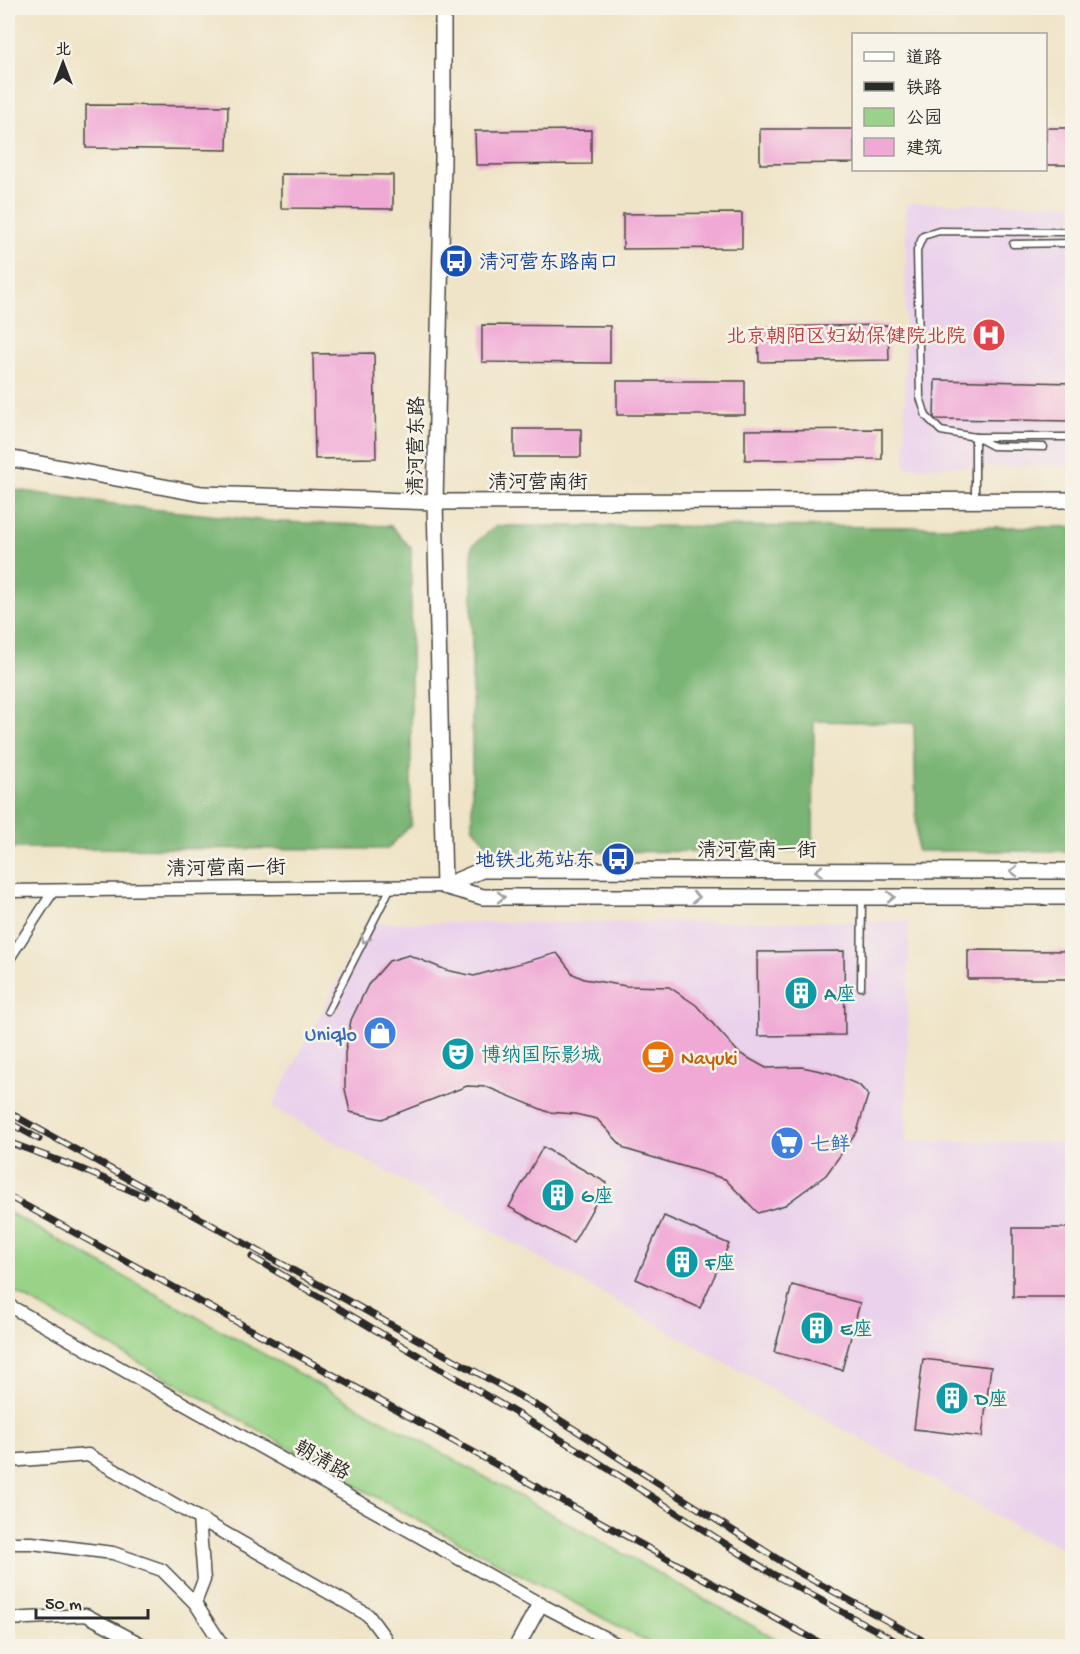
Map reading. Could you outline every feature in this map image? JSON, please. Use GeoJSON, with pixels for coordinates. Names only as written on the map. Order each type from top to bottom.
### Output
{"type":"FeatureCollection","features":[{"type":"Feature","properties":{"kind":"street","name":"清河营东路"},"geometry":{"type":"LineString","coordinates":[[443,8],[443,162],[435,502],[444,886]]}},
{"type":"Feature","properties":{"kind":"street","name":"清河营南街"},"geometry":{"type":"LineString","coordinates":[[8,458],[202,494],[435,502],[1072,500]]}},
{"type":"Feature","properties":{"kind":"street","name":"清河营南一街"},"geometry":{"type":"LineString","coordinates":[[444,886],[482,870],[1072,871]]}},
{"type":"Feature","properties":{"kind":"street","name":"清河营南一街"},"geometry":{"type":"LineString","coordinates":[[8,891],[444,886],[483,897],[1072,897]]}},
{"type":"Feature","properties":{"kind":"street"},"geometry":{"type":"LineString","coordinates":[[8,962],[54,890]]}},
{"type":"Feature","properties":{"kind":"street","name":"朝清路"},"geometry":{"type":"LineString","coordinates":[[8,1305],[620,1647]]}},
{"type":"Feature","properties":{"kind":"street"},"geometry":{"type":"LineString","coordinates":[[8,1461],[88,1455],[368,1615],[385,1638],[386,1647]]}},
{"type":"Feature","properties":{"kind":"street"},"geometry":{"type":"LineString","coordinates":[[195,1603],[204,1580],[199,1518]]}},
{"type":"Feature","properties":{"kind":"street"},"geometry":{"type":"LineString","coordinates":[[8,1543],[32,1543],[113,1553],[162,1570],[195,1603],[222,1647]]}},
{"type":"Feature","properties":{"kind":"street"},"geometry":{"type":"LineString","coordinates":[[517,1647],[540,1604]]}},
{"type":"Feature","properties":{"kind":"street"},"geometry":{"type":"LineString","coordinates":[[8,1619],[86,1615],[145,1647]]}},
{"type":"Feature","properties":{"kind":"lane"},"geometry":{"type":"LineString","coordinates":[[1072,232],[939,231],[923,236],[917,250],[920,397],[926,416],[941,431],[975,437],[1072,437]]}},
{"type":"Feature","properties":{"kind":"lane"},"geometry":{"type":"LineString","coordinates":[[1012,244],[1072,243]]}},
{"type":"Feature","properties":{"kind":"lane"},"geometry":{"type":"LineString","coordinates":[[975,437],[993,446],[1044,447]]}},
{"type":"Feature","properties":{"kind":"lane"},"geometry":{"type":"LineString","coordinates":[[975,437],[975,501]]}},
{"type":"Feature","properties":{"kind":"lane"},"geometry":{"type":"LineString","coordinates":[[328,1011],[391,887]]}},
{"type":"Feature","properties":{"kind":"lane"},"geometry":{"type":"LineString","coordinates":[[861,987],[862,897]]}},
{"type":"Feature","properties":{"kind":"shaded area","name":"北京朝阳区妇幼保健院北院"},"geometry":{"type":"Polygon","coordinates":[[[906,203],[1072,204],[1072,466],[905,467],[906,203]]]}},
{"type":"Feature","properties":{"kind":"shaded area"},"geometry":{"type":"Polygon","coordinates":[[[909,921],[906,1141],[1072,1143],[1072,1552],[1018,1528],[272,1107],[368,923],[909,921]]]}},
{"type":"Feature","properties":{"kind":"green space"},"geometry":{"type":"Polygon","coordinates":[[[8,489],[150,509],[279,522],[391,526],[411,548],[411,825],[387,849],[8,848],[8,489]]]}},
{"type":"Feature","properties":{"kind":"green space"},"geometry":{"type":"Polygon","coordinates":[[[496,526],[1072,527],[1072,851],[917,851],[914,723],[814,721],[813,851],[493,852],[472,826],[472,546],[496,526]]]}},
{"type":"Feature","properties":{"kind":"green space"},"geometry":{"type":"Polygon","coordinates":[[[8,1212],[789,1646],[656,1646],[410,1516],[8,1288],[8,1212]]]}},
{"type":"Feature","properties":{"kind":"building"},"geometry":{"type":"Polygon","coordinates":[[[86,105],[228,106],[227,150],[86,148],[86,105]]]}},
{"type":"Feature","properties":{"kind":"building"},"geometry":{"type":"Polygon","coordinates":[[[1047,128],[1072,128],[1072,165],[1047,165],[1047,128]]]}},
{"type":"Feature","properties":{"kind":"building"},"geometry":{"type":"Polygon","coordinates":[[[760,129],[852,129],[852,163],[760,164],[760,129]]]}},
{"type":"Feature","properties":{"kind":"building"},"geometry":{"type":"Polygon","coordinates":[[[591,130],[591,164],[476,165],[475,131],[591,130]]]}},
{"type":"Feature","properties":{"kind":"building"},"geometry":{"type":"Polygon","coordinates":[[[281,174],[393,175],[393,209],[281,208],[281,174]]]}},
{"type":"Feature","properties":{"kind":"building"},"geometry":{"type":"Polygon","coordinates":[[[742,213],[742,248],[623,249],[623,214],[742,213]]]}},
{"type":"Feature","properties":{"kind":"building"},"geometry":{"type":"Polygon","coordinates":[[[482,325],[610,326],[610,363],[482,362],[482,325]]]}},
{"type":"Feature","properties":{"kind":"building"},"geometry":{"type":"Polygon","coordinates":[[[888,325],[889,360],[759,362],[758,327],[888,325]]]}},
{"type":"Feature","properties":{"kind":"building"},"geometry":{"type":"Polygon","coordinates":[[[374,353],[376,458],[315,459],[313,354],[374,353]]]}},
{"type":"Feature","properties":{"kind":"building"},"geometry":{"type":"Polygon","coordinates":[[[935,380],[1072,383],[1072,421],[934,419],[935,380]]]}},
{"type":"Feature","properties":{"kind":"building"},"geometry":{"type":"Polygon","coordinates":[[[617,381],[745,381],[745,415],[617,415],[617,381]]]}},
{"type":"Feature","properties":{"kind":"building"},"geometry":{"type":"Polygon","coordinates":[[[514,429],[581,429],[581,457],[514,457],[514,429]]]}},
{"type":"Feature","properties":{"kind":"building"},"geometry":{"type":"Polygon","coordinates":[[[882,429],[882,459],[745,460],[745,430],[882,429]]]}},
{"type":"Feature","properties":{"kind":"building"},"geometry":{"type":"Polygon","coordinates":[[[968,950],[1072,951],[1072,979],[968,979],[968,950]]]}},
{"type":"Feature","properties":{"kind":"building","name":"A座"},"geometry":{"type":"Polygon","coordinates":[[[844,951],[845,1035],[758,1036],[757,952],[844,951]]]}},
{"type":"Feature","properties":{"kind":"building"},"geometry":{"type":"Polygon","coordinates":[[[557,953],[573,974],[584,979],[626,986],[669,987],[696,1005],[739,1053],[766,1068],[802,1067],[830,1073],[859,1085],[868,1095],[857,1132],[826,1175],[785,1205],[758,1213],[725,1179],[625,1149],[597,1119],[575,1114],[548,1112],[487,1087],[467,1086],[382,1119],[350,1112],[345,1089],[345,1053],[351,1020],[368,985],[389,961],[409,955],[446,970],[474,976],[557,953]]]}},
{"type":"Feature","properties":{"kind":"building","name":"G座"},"geometry":{"type":"Polygon","coordinates":[[[543,1147],[607,1183],[573,1243],[509,1207],[543,1147]]]}},
{"type":"Feature","properties":{"kind":"building","name":"F座"},"geometry":{"type":"Polygon","coordinates":[[[664,1216],[729,1244],[700,1308],[636,1279],[664,1216]]]}},
{"type":"Feature","properties":{"kind":"building"},"geometry":{"type":"Polygon","coordinates":[[[1013,1228],[1072,1228],[1072,1297],[1013,1297],[1013,1228]]]}},
{"type":"Feature","properties":{"kind":"building","name":"E座"},"geometry":{"type":"Polygon","coordinates":[[[792,1285],[860,1303],[842,1370],[774,1352],[792,1285]]]}},
{"type":"Feature","properties":{"kind":"building","name":"D座"},"geometry":{"type":"Polygon","coordinates":[[[923,1359],[991,1367],[982,1437],[914,1429],[923,1359]]]}},
{"type":"Feature","properties":{"kind":"building"},"geometry":{"type":"Polygon","coordinates":[[[1070,1438],[1072,1438],[1072,1507],[1070,1507],[1070,1438]]]}},
{"type":"Feature","properties":{"kind":"railway"},"geometry":{"type":"LineString","coordinates":[[8,1112],[541,1408],[798,1572],[933,1646]]}},
{"type":"Feature","properties":{"kind":"railway"},"geometry":{"type":"LineString","coordinates":[[8,1122],[39,1139]]}},
{"type":"Feature","properties":{"kind":"railway"},"geometry":{"type":"LineString","coordinates":[[8,1142],[79,1168],[144,1196]]}},
{"type":"Feature","properties":{"kind":"railway"},"geometry":{"type":"LineString","coordinates":[[8,1196],[826,1646]]}},
{"type":"Feature","properties":{"kind":"railway"},"geometry":{"type":"LineString","coordinates":[[252,1257],[585,1454],[771,1573],[905,1646]]}},
{"type":"Feature","properties":{"kind":"place","name":"清河营东路南口"},"geometry":{"type":"Point","coordinates":[456,261]}},
{"type":"Feature","properties":{"kind":"place","name":"北京朝阳区妇幼保健院北院"},"geometry":{"type":"Point","coordinates":[989,335]}},
{"type":"Feature","properties":{"kind":"place","name":"地铁北苑站东"},"geometry":{"type":"Point","coordinates":[618,859]}},
{"type":"Feature","properties":{"kind":"place","name":"A座"},"geometry":{"type":"Point","coordinates":[801,993]}},
{"type":"Feature","properties":{"kind":"place","name":"Uniqlo"},"geometry":{"type":"Point","coordinates":[380,1033]}},
{"type":"Feature","properties":{"kind":"place","name":"博纳国际影城"},"geometry":{"type":"Point","coordinates":[458,1054]}},
{"type":"Feature","properties":{"kind":"place","name":"Nayuki"},"geometry":{"type":"Point","coordinates":[658,1057]}},
{"type":"Feature","properties":{"kind":"place","name":"七鲜"},"geometry":{"type":"Point","coordinates":[787,1143]}},
{"type":"Feature","properties":{"kind":"place","name":"G座"},"geometry":{"type":"Point","coordinates":[558,1195]}},
{"type":"Feature","properties":{"kind":"place","name":"F座"},"geometry":{"type":"Point","coordinates":[682,1262]}},
{"type":"Feature","properties":{"kind":"place","name":"E座"},"geometry":{"type":"Point","coordinates":[817,1328]}},
{"type":"Feature","properties":{"kind":"place","name":"D座"},"geometry":{"type":"Point","coordinates":[952,1398]}}]}
